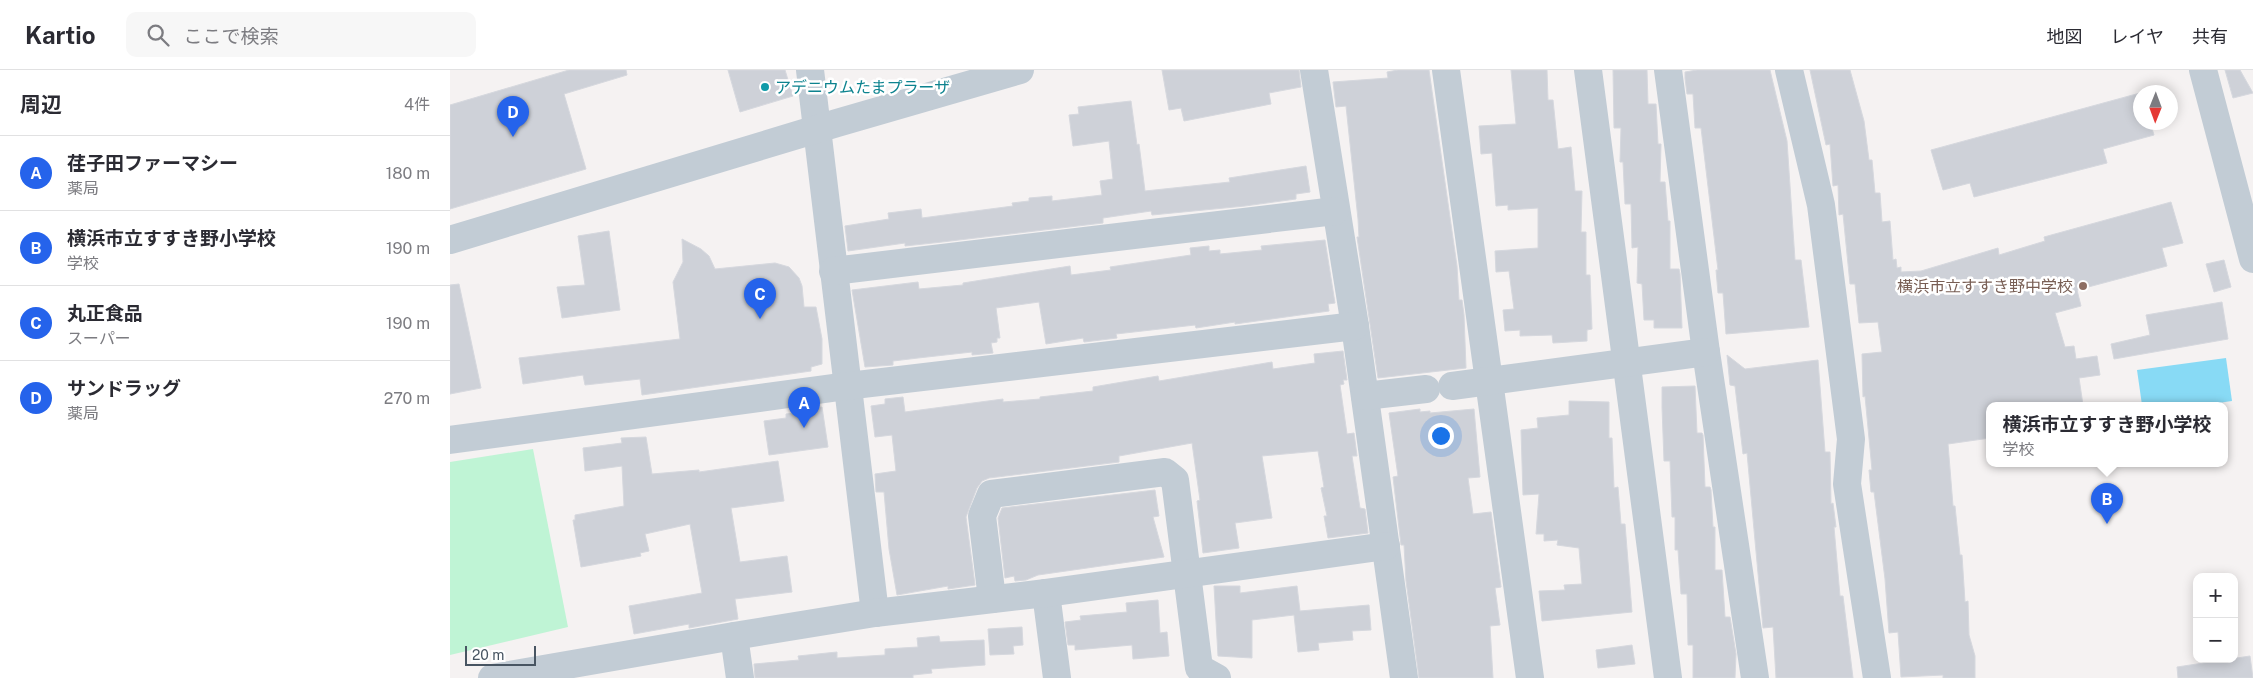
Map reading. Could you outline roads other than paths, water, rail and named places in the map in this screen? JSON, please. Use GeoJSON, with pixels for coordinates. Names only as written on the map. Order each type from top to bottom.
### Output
{"type":"FeatureCollection","features":[{"type":"Feature","properties":{"kind":"street"},"geometry":{"type":"LineString","coordinates":[[810,70],[875,613]]}},
{"type":"Feature","properties":{"kind":"street"},"geometry":{"type":"LineString","coordinates":[[450,240],[1020,70]]}},
{"type":"Feature","properties":{"kind":"street"},"geometry":{"type":"LineString","coordinates":[[1314,70],[1335,211],[1355,326],[1404,678]]}},
{"type":"Feature","properties":{"kind":"street"},"geometry":{"type":"LineString","coordinates":[[1446,70],[1530,678]]}},
{"type":"Feature","properties":{"kind":"street"},"geometry":{"type":"LineString","coordinates":[[1588,70],[1668,678]]}},
{"type":"Feature","properties":{"kind":"street"},"geometry":{"type":"LineString","coordinates":[[1668,70],[1706,352],[1755,678]]}},
{"type":"Feature","properties":{"kind":"street"},"geometry":{"type":"LineString","coordinates":[[1788,70],[1821,205],[1851,439],[1847,484],[1877,678]]}},
{"type":"Feature","properties":{"kind":"street"},"geometry":{"type":"LineString","coordinates":[[2203,70],[2253,259]]}},
{"type":"Feature","properties":{"kind":"street"},"geometry":{"type":"LineString","coordinates":[[833,271],[1335,211]]}},
{"type":"Feature","properties":{"kind":"street"},"geometry":{"type":"LineString","coordinates":[[450,440],[847,386],[1355,326]]}},
{"type":"Feature","properties":{"kind":"street"},"geometry":{"type":"LineString","coordinates":[[1365,396],[1439,388],[1706,352]]}},
{"type":"Feature","properties":{"kind":"street"},"geometry":{"type":"LineString","coordinates":[[992,600],[982,516],[991,494],[1165,472],[1175,480],[1199,668],[1217,678]]}},
{"type":"Feature","properties":{"kind":"street"},"geometry":{"type":"LineString","coordinates":[[492,678],[611,667],[734,636],[875,613],[1046,593],[1386,546]]}},
{"type":"Feature","properties":{"kind":"street"},"geometry":{"type":"LineString","coordinates":[[1046,593],[1057,678]]}},
{"type":"Feature","properties":{"kind":"street"},"geometry":{"type":"LineString","coordinates":[[734,636],[740,678]]}},
{"type":"Feature","properties":{"kind":"water"},"geometry":{"type":"Polygon","coordinates":[[[2226,358],[2232,401],[2142,402],[2137,370],[2226,358]]]}},
{"type":"Feature","properties":{"kind":"place","name":"アデニウムたまプラーザ"},"geometry":{"type":"Point","coordinates":[765,87]}},
{"type":"Feature","properties":{"kind":"place","name":"サンドラッグ"},"geometry":{"type":"Point","coordinates":[513,137]}},
{"type":"Feature","properties":{"kind":"place","name":"横浜市立すすき野中学校"},"geometry":{"type":"Point","coordinates":[2083,286]}},
{"type":"Feature","properties":{"kind":"place","name":"丸正食品"},"geometry":{"type":"Point","coordinates":[760,319]}},
{"type":"Feature","properties":{"kind":"place","name":"荏子田ファーマシー"},"geometry":{"type":"Point","coordinates":[804,428]}},
{"type":"Feature","properties":{"kind":"place","name":"横浜市立すすき野小学校"},"geometry":{"type":"Point","coordinates":[2107,524]}}]}
